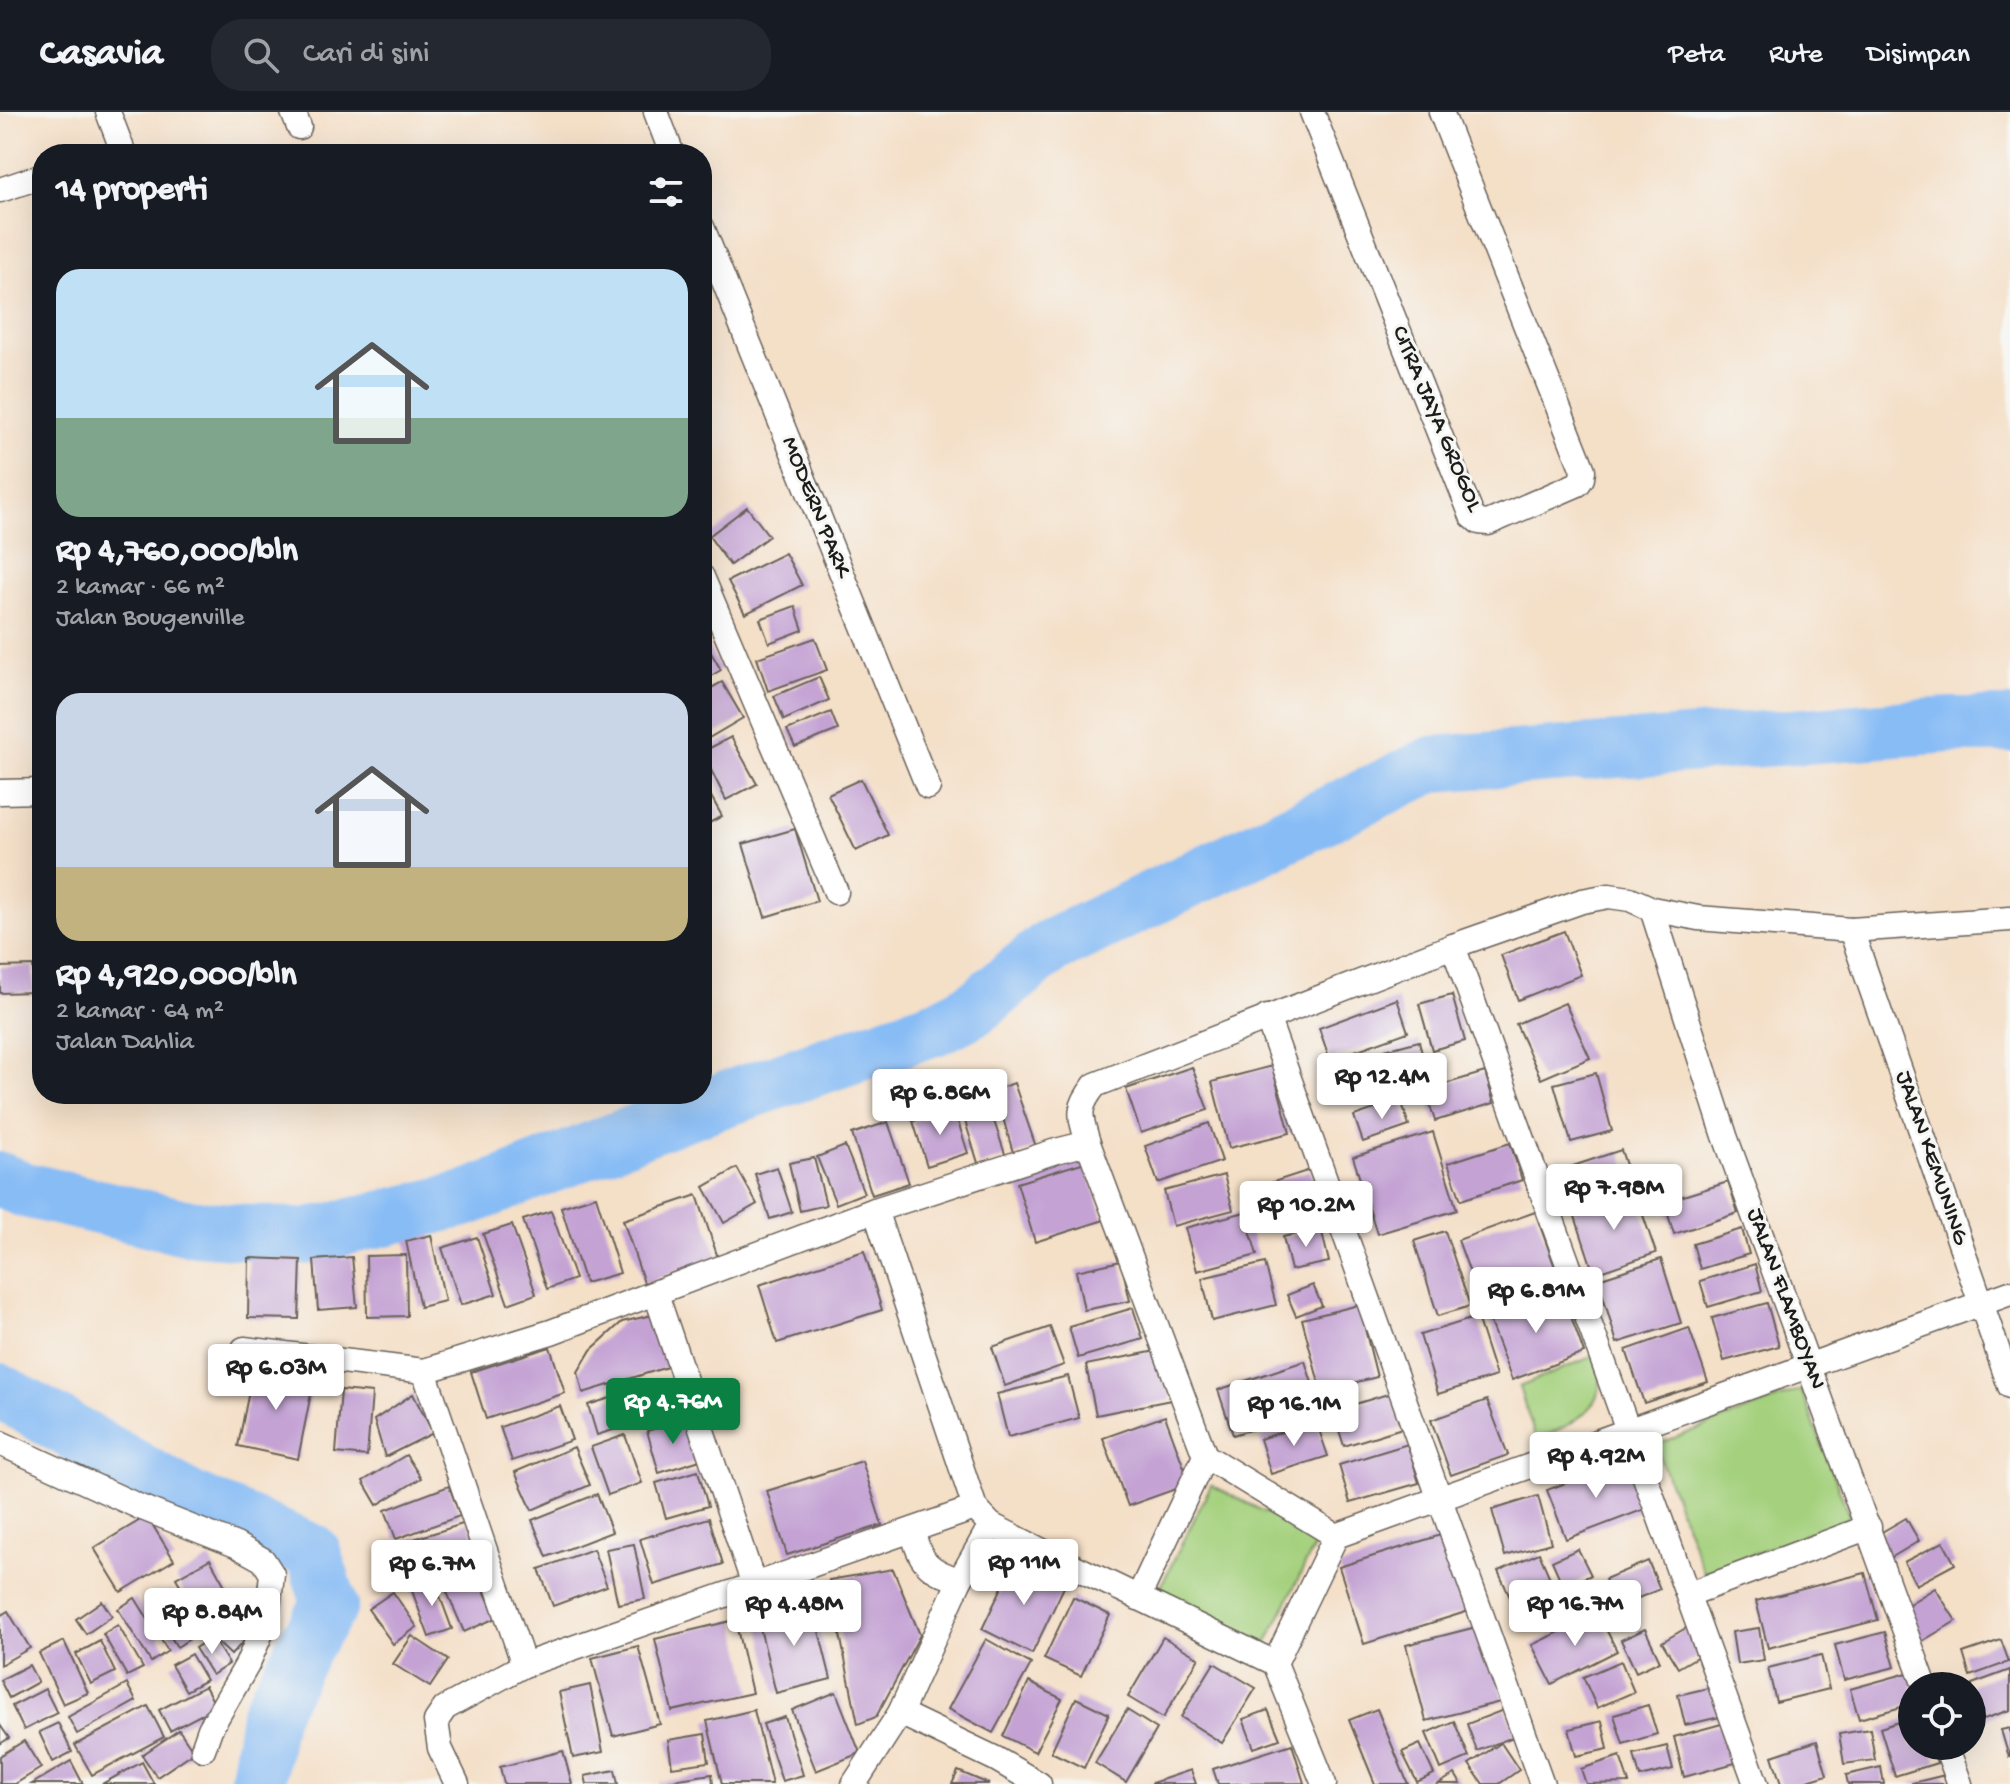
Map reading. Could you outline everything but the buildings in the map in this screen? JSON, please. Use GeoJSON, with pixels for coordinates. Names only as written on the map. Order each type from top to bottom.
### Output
{"type":"FeatureCollection","features":[{"type":"Feature","properties":{"kind":"street"},"geometry":{"type":"LineString","coordinates":[[108,112],[115,144]]}},
{"type":"Feature","properties":{"kind":"street"},"geometry":{"type":"LineString","coordinates":[[656,112],[668,144]]}},
{"type":"Feature","properties":{"kind":"street","name":"CITRA JAYA GROGOL"},"geometry":{"type":"LineString","coordinates":[[1312,112],[1472,516],[1479,522],[1488,523],[1578,484],[1583,470],[1441,112]]}},
{"type":"Feature","properties":{"kind":"street"},"geometry":{"type":"LineString","coordinates":[[0,190],[32,179]]}},
{"type":"Feature","properties":{"kind":"street","name":"MODERN PARK"},"geometry":{"type":"LineString","coordinates":[[712,252],[928,787]]}},
{"type":"Feature","properties":{"kind":"street"},"geometry":{"type":"LineString","coordinates":[[712,620],[836,892]]}},
{"type":"Feature","properties":{"kind":"street"},"geometry":{"type":"LineString","coordinates":[[0,792],[32,791]]}},
{"type":"Feature","properties":{"kind":"street"},"geometry":{"type":"LineString","coordinates":[[1336,1536],[1205,1456],[1079,1114],[1084,1099],[1095,1085],[1453,946],[1582,901],[1609,896],[1698,918],[1851,930],[2010,919]]}},
{"type":"Feature","properties":{"kind":"street","name":"JALAN FLAMBOYAN"},"geometry":{"type":"LineString","coordinates":[[1652,909],[1725,1136],[1920,1672]]}},
{"type":"Feature","properties":{"kind":"street","name":"JALAN KEMUNING"},"geometry":{"type":"LineString","coordinates":[[1851,930],[2010,1386]]}},
{"type":"Feature","properties":{"kind":"street"},"geometry":{"type":"LineString","coordinates":[[1453,946],[1756,1784]]}},
{"type":"Feature","properties":{"kind":"street"},"geometry":{"type":"LineString","coordinates":[[1267,1017],[1542,1784]]}},
{"type":"Feature","properties":{"kind":"street"},"geometry":{"type":"LineString","coordinates":[[244,1349],[424,1371],[551,1332],[875,1210],[1088,1143]]}},
{"type":"Feature","properties":{"kind":"street"},"geometry":{"type":"LineString","coordinates":[[854,1784],[900,1713],[960,1580],[983,1517],[875,1210]]}},
{"type":"Feature","properties":{"kind":"street"},"geometry":{"type":"LineString","coordinates":[[1275,1663],[1336,1536],[2010,1293]]}},
{"type":"Feature","properties":{"kind":"street"},"geometry":{"type":"LineString","coordinates":[[656,1294],[754,1585]]}},
{"type":"Feature","properties":{"kind":"street"},"geometry":{"type":"LineString","coordinates":[[424,1371],[524,1665]]}},
{"type":"Feature","properties":{"kind":"street"},"geometry":{"type":"LineString","coordinates":[[0,1443],[140,1507],[236,1545],[263,1560],[269,1568],[272,1574],[267,1619],[247,1665],[210,1729],[203,1749]]}},
{"type":"Feature","properties":{"kind":"street"},"geometry":{"type":"LineString","coordinates":[[1138,1598],[1205,1456]]}},
{"type":"Feature","properties":{"kind":"street"},"geometry":{"type":"LineString","coordinates":[[457,1784],[440,1748],[436,1721],[445,1708],[524,1665],[913,1530],[983,1517],[1138,1598],[1275,1663],[1324,1784]]}},
{"type":"Feature","properties":{"kind":"street"},"geometry":{"type":"LineString","coordinates":[[1689,1594],[1869,1527]]}},
{"type":"Feature","properties":{"kind":"street"},"geometry":{"type":"LineString","coordinates":[[913,1530],[916,1549],[927,1565],[942,1575],[960,1580]]}},
{"type":"Feature","properties":{"kind":"street"},"geometry":{"type":"LineString","coordinates":[[900,1713],[996,1759],[1039,1784]]}},
{"type":"Feature","properties":{"kind":"street"},"geometry":{"type":"LineString","coordinates":[[1951,1760],[1960,1784]]}},
{"type":"Feature","properties":{"kind":"green space"},"geometry":{"type":"Polygon","coordinates":[[[1596,1355],[1600,1378],[1593,1403],[1577,1419],[1536,1439],[1519,1387],[1596,1355]]]}},
{"type":"Feature","properties":{"kind":"green space"},"geometry":{"type":"Polygon","coordinates":[[[1801,1390],[1850,1518],[1704,1573],[1655,1445],[1801,1390]]]}},
{"type":"Feature","properties":{"kind":"green space"},"geometry":{"type":"Polygon","coordinates":[[[1211,1485],[1318,1539],[1266,1644],[1159,1590],[1211,1485]]]}},
{"type":"Feature","properties":{"kind":"waterway"},"geometry":{"type":"LineString","coordinates":[[712,1104],[940,1026],[975,1008],[1050,947],[1433,764],[1950,725],[2010,725]]}},
{"type":"Feature","properties":{"kind":"waterway"},"geometry":{"type":"LineString","coordinates":[[0,1180],[25,1190],[185,1227],[305,1237],[465,1199],[711,1104]]}},
{"type":"Feature","properties":{"kind":"waterway"},"geometry":{"type":"LineString","coordinates":[[0,1391],[192,1500],[313,1552],[330,1605],[306,1643],[268,1716],[257,1784]]}}]}
